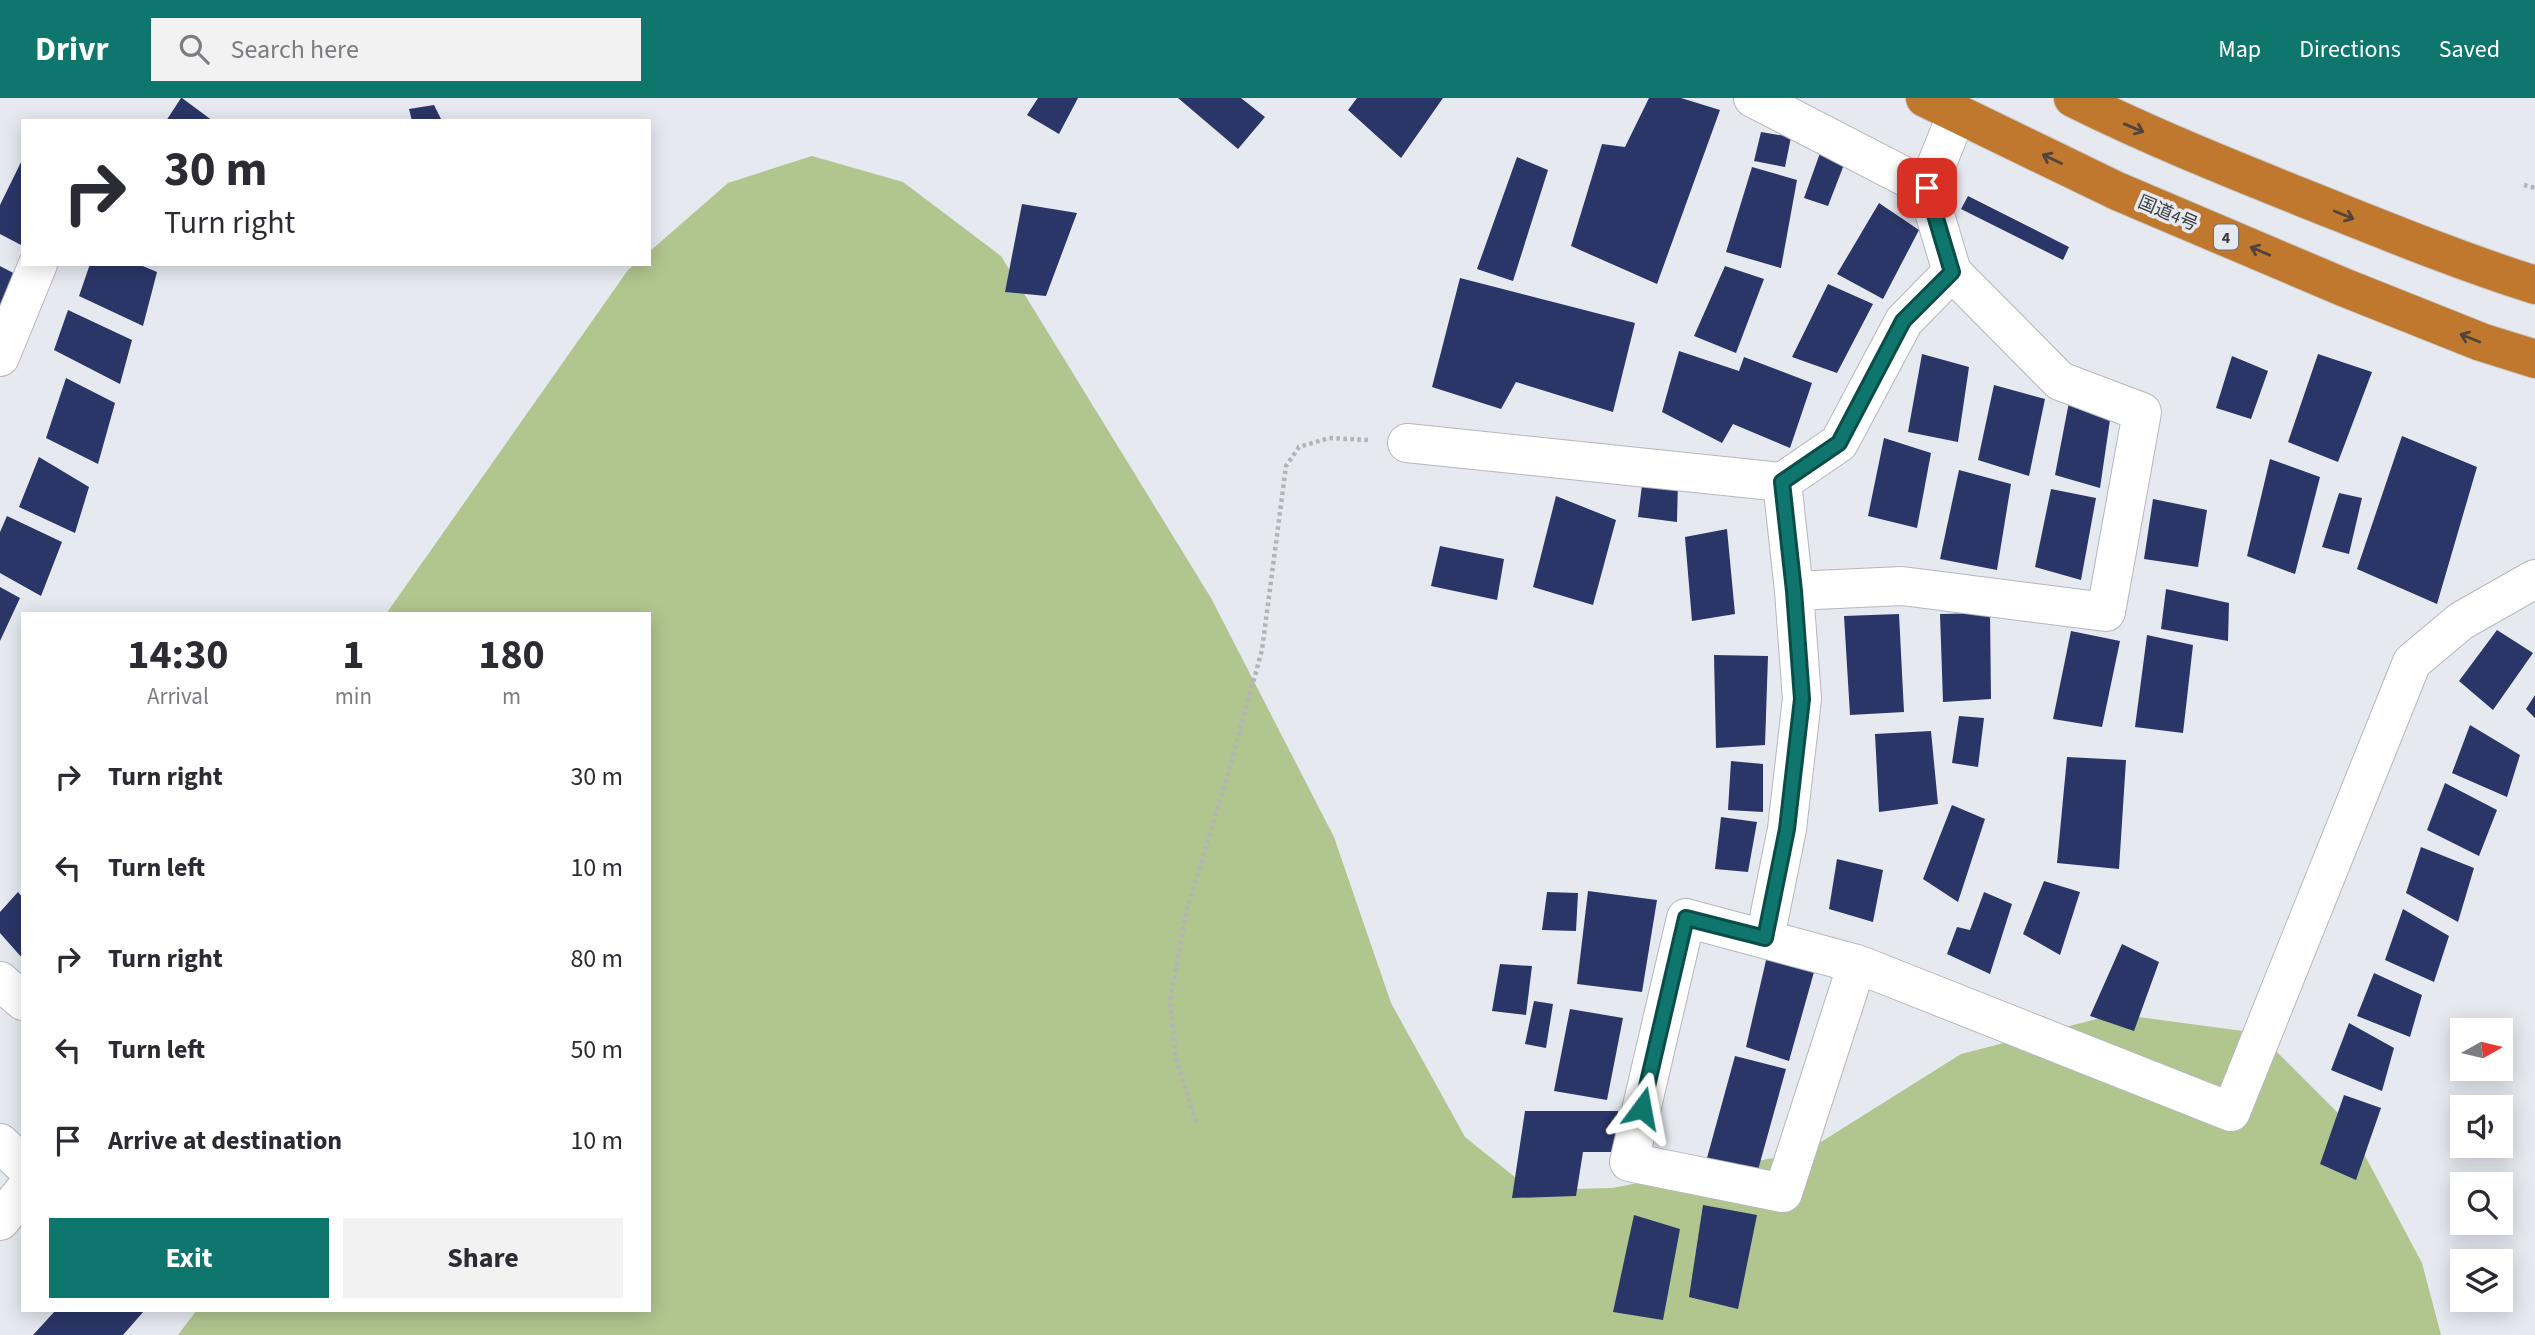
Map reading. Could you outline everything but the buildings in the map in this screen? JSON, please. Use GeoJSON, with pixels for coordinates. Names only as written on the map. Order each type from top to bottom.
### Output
{"type":"FeatureCollection","features":[{"type":"Feature","properties":{"kind":"highway"},"geometry":{"type":"LineString","coordinates":[[2073,98],[2124,124],[2239,172],[2460,261],[2535,285]]}},
{"type":"Feature","properties":{"kind":"highway","name":"国道4号"},"geometry":{"type":"LineString","coordinates":[[1941,106],[2117,191],[2331,282],[2481,342],[2535,359]]}},
{"type":"Feature","properties":{"kind":"street"},"geometry":{"type":"LineString","coordinates":[[1753,98],[1927,188]]}},
{"type":"Feature","properties":{"kind":"street"},"geometry":{"type":"LineString","coordinates":[[1794,591],[1902,586],[2106,612],[2142,412],[2060,381],[1952,272],[1927,188],[1941,106]]}},
{"type":"Feature","properties":{"kind":"street"},"geometry":{"type":"LineString","coordinates":[[0,357],[37,266]]}},
{"type":"Feature","properties":{"kind":"street"},"geometry":{"type":"LineString","coordinates":[[1407,443],[1782,482],[1839,443],[1903,321],[1952,272]]}},
{"type":"Feature","properties":{"kind":"street"},"geometry":{"type":"LineString","coordinates":[[1765,938],[1787,829],[1802,699],[1782,482]]}},
{"type":"Feature","properties":{"kind":"street"},"geometry":{"type":"LineString","coordinates":[[1857,964],[1783,1193],[1629,1162],[1686,918],[1857,964],[2231,1112],[2412,662],[2461,621],[2535,579]]}},
{"type":"Feature","properties":{"kind":"street"},"geometry":{"type":"LineString","coordinates":[[0,981],[21,999]]}},
{"type":"Feature","properties":{"kind":"street"},"geometry":{"type":"LineString","coordinates":[[0,1143],[21,1163]]}},
{"type":"Feature","properties":{"kind":"street"},"geometry":{"type":"LineString","coordinates":[[0,1221],[21,1195]]}},
{"type":"Feature","properties":{"kind":"path"},"geometry":{"type":"LineString","coordinates":[[2524,185],[2535,188]]}},
{"type":"Feature","properties":{"kind":"path"},"geometry":{"type":"LineString","coordinates":[[1196,1122],[1176,1059],[1170,1002],[1186,912],[1262,650],[1286,466],[1299,447],[1329,438],[1407,443]]}},
{"type":"Feature","properties":{"kind":"green space"},"geometry":{"type":"Polygon","coordinates":[[[812,156],[903,182],[1001,256],[1211,598],[1334,837],[1391,1003],[1465,1137],[1531,1190],[1612,1188],[1805,1152],[1961,1054],[2116,1014],[2258,1033],[2347,1122],[2422,1263],[2441,1335],[178,1335],[195,1312],[651,1312],[651,612],[387,612],[628,270],[633,266],[651,266],[651,250],[728,183],[812,156]]]}},
{"type":"Feature","properties":{"kind":"route"},"geometry":{"type":"LineString","coordinates":[[1642,1108],[1686,918],[1765,938],[1787,829],[1802,699],[1782,482],[1839,443],[1903,321],[1952,272],[1927,188]]}}]}
